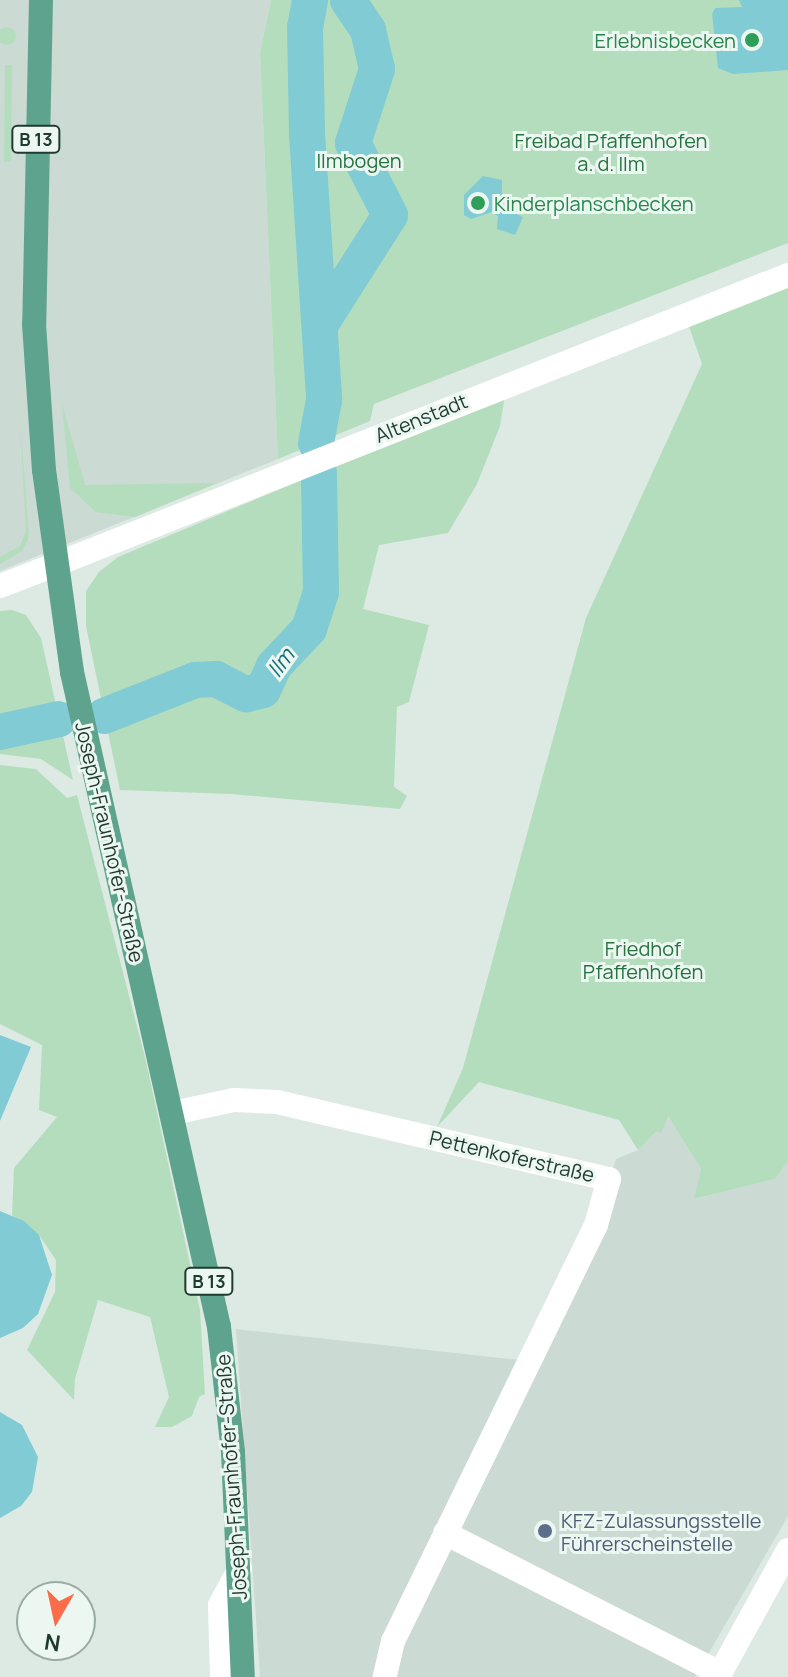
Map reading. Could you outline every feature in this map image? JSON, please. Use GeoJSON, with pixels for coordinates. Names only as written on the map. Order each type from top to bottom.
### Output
{"type":"FeatureCollection","features":[{"type":"Feature","properties":{"kind":"main road","name":"Joseph-Fraunhofer-Straße"},"geometry":{"type":"LineString","coordinates":[[41,0],[35,375],[57,564],[72,672],[90,757],[219,1327],[240,1568],[243,1677]]}},
{"type":"Feature","properties":{"kind":"street","name":"Altenstadt"},"geometry":{"type":"LineString","coordinates":[[0,586],[788,275]]}},
{"type":"Feature","properties":{"kind":"street","name":"Pettenkoferstraße"},"geometry":{"type":"LineString","coordinates":[[173,1113],[234,1100],[277,1102],[609,1179],[596,1225],[393,1641],[385,1677]]}},
{"type":"Feature","properties":{"kind":"street"},"geometry":{"type":"LineString","coordinates":[[445,1533],[719,1675],[788,1550]]}},
{"type":"Feature","properties":{"kind":"street"},"geometry":{"type":"LineString","coordinates":[[222,1677],[220,1605],[240,1568]]}},
{"type":"Feature","properties":{"kind":"shaded area"},"geometry":{"type":"Polygon","coordinates":[[[0,0],[271,0],[260,53],[278,459],[0,571],[0,0]]]}},
{"type":"Feature","properties":{"kind":"shaded area"},"geometry":{"type":"Polygon","coordinates":[[[668,1116],[701,1169],[695,1199],[775,1179],[788,1161],[788,1516],[695,1677],[260,1677],[236,1329],[528,1361],[596,1225],[616,1159],[638,1150],[668,1116]]]}},
{"type":"Feature","properties":{"kind":"green space","name":"Freibad Pfaffenhofen a. d. Ilm"},"geometry":{"type":"Polygon","coordinates":[[[271,0],[788,0],[788,243],[374,404],[370,421],[278,459],[260,53],[271,0]]]}},
{"type":"Feature","properties":{"kind":"green space"},"geometry":{"type":"Polygon","coordinates":[[[3,27],[11,27],[16,36],[14,43],[3,45],[-2,40],[-2,32],[3,27]]]}},
{"type":"Feature","properties":{"kind":"green space"},"geometry":{"type":"Polygon","coordinates":[[[5,65],[12,65],[11,162],[4,162],[5,65]]]}},
{"type":"Feature","properties":{"kind":"green space","name":"Friedhof Pfaffenhofen"},"geometry":{"type":"Polygon","coordinates":[[[788,275],[788,1161],[775,1179],[694,1199],[701,1169],[668,1116],[661,1133],[656,1131],[638,1150],[619,1120],[479,1082],[437,1127],[463,1068],[586,618],[702,364],[685,315],[788,275]]]}},
{"type":"Feature","properties":{"kind":"green space"},"geometry":{"type":"Polygon","coordinates":[[[505,395],[500,426],[477,484],[448,533],[379,545],[363,609],[429,625],[409,702],[397,707],[394,787],[407,796],[400,809],[231,794],[120,790],[86,626],[86,591],[99,572],[118,557],[505,395]]]}},
{"type":"Feature","properties":{"kind":"green space"},"geometry":{"type":"Polygon","coordinates":[[[62,404],[85,485],[217,483],[135,517],[96,512],[70,488],[62,404]]]}},
{"type":"Feature","properties":{"kind":"green space"},"geometry":{"type":"Polygon","coordinates":[[[20,418],[29,537],[22,551],[0,564],[0,557],[20,546],[26,531],[20,418]]]}},
{"type":"Feature","properties":{"kind":"green space"},"geometry":{"type":"Polygon","coordinates":[[[12,610],[26,615],[41,638],[73,780],[41,759],[0,754],[0,611],[12,610]]]}},
{"type":"Feature","properties":{"kind":"green space"},"geometry":{"type":"Polygon","coordinates":[[[0,765],[36,769],[67,798],[77,795],[146,1061],[200,1310],[205,1394],[199,1397],[192,1416],[172,1427],[155,1427],[169,1397],[150,1317],[98,1300],[75,1379],[74,1400],[27,1350],[55,1292],[56,1260],[39,1235],[12,1215],[14,1168],[57,1117],[39,1110],[42,1045],[0,1024],[0,765]]]}},
{"type":"Feature","properties":{"kind":"water","name":"Erlebnisbecken"},"geometry":{"type":"Polygon","coordinates":[[[739,0],[788,0],[788,70],[733,74],[718,68],[712,14],[715,8],[742,7],[739,0]]]}},
{"type":"Feature","properties":{"kind":"water","name":"Kinderplanschbecken"},"geometry":{"type":"Polygon","coordinates":[[[483,176],[502,180],[502,195],[495,205],[523,217],[515,235],[497,229],[498,216],[492,212],[471,219],[464,215],[464,195],[483,176]]]}},
{"type":"Feature","properties":{"kind":"water"},"geometry":{"type":"Polygon","coordinates":[[[0,1035],[31,1047],[0,1121],[0,1035]]]}},
{"type":"Feature","properties":{"kind":"water"},"geometry":{"type":"Polygon","coordinates":[[[0,1211],[24,1221],[39,1235],[52,1275],[38,1314],[23,1328],[0,1338],[0,1211]]]}},
{"type":"Feature","properties":{"kind":"water"},"geometry":{"type":"Polygon","coordinates":[[[0,1412],[22,1425],[38,1457],[32,1492],[21,1506],[0,1518],[0,1412]]]}},
{"type":"Feature","properties":{"kind":"waterway","name":"Ilm"},"geometry":{"type":"LineString","coordinates":[[310,0],[305,27],[307,134],[324,400],[316,443]]}},
{"type":"Feature","properties":{"kind":"waterway","name":"Ilm"},"geometry":{"type":"LineString","coordinates":[[320,325],[390,215],[353,143],[377,69],[368,30],[348,0]]}},
{"type":"Feature","properties":{"kind":"waterway","name":"Ilm"},"geometry":{"type":"LineString","coordinates":[[104,716],[195,680],[216,679],[246,694],[263,690],[274,666],[309,629],[321,592],[319,472]]}},
{"type":"Feature","properties":{"kind":"waterway","name":"Ilm"},"geometry":{"type":"LineString","coordinates":[[0,732],[59,719]]}},
{"type":"Feature","properties":{"kind":"place","name":"Erlebnisbecken"},"geometry":{"type":"Point","coordinates":[752,40]}},
{"type":"Feature","properties":{"kind":"place","name":"Kinderplanschbecken"},"geometry":{"type":"Point","coordinates":[478,203]}},
{"type":"Feature","properties":{"kind":"place","name":"KFZ-Zulassungsstelle Führerscheinstelle"},"geometry":{"type":"Point","coordinates":[545,1531]}},
{"type":"Feature","properties":{"kind":"park label","name":"Ilmbogen"},"geometry":{"type":"Point","coordinates":[359,160]}}]}
